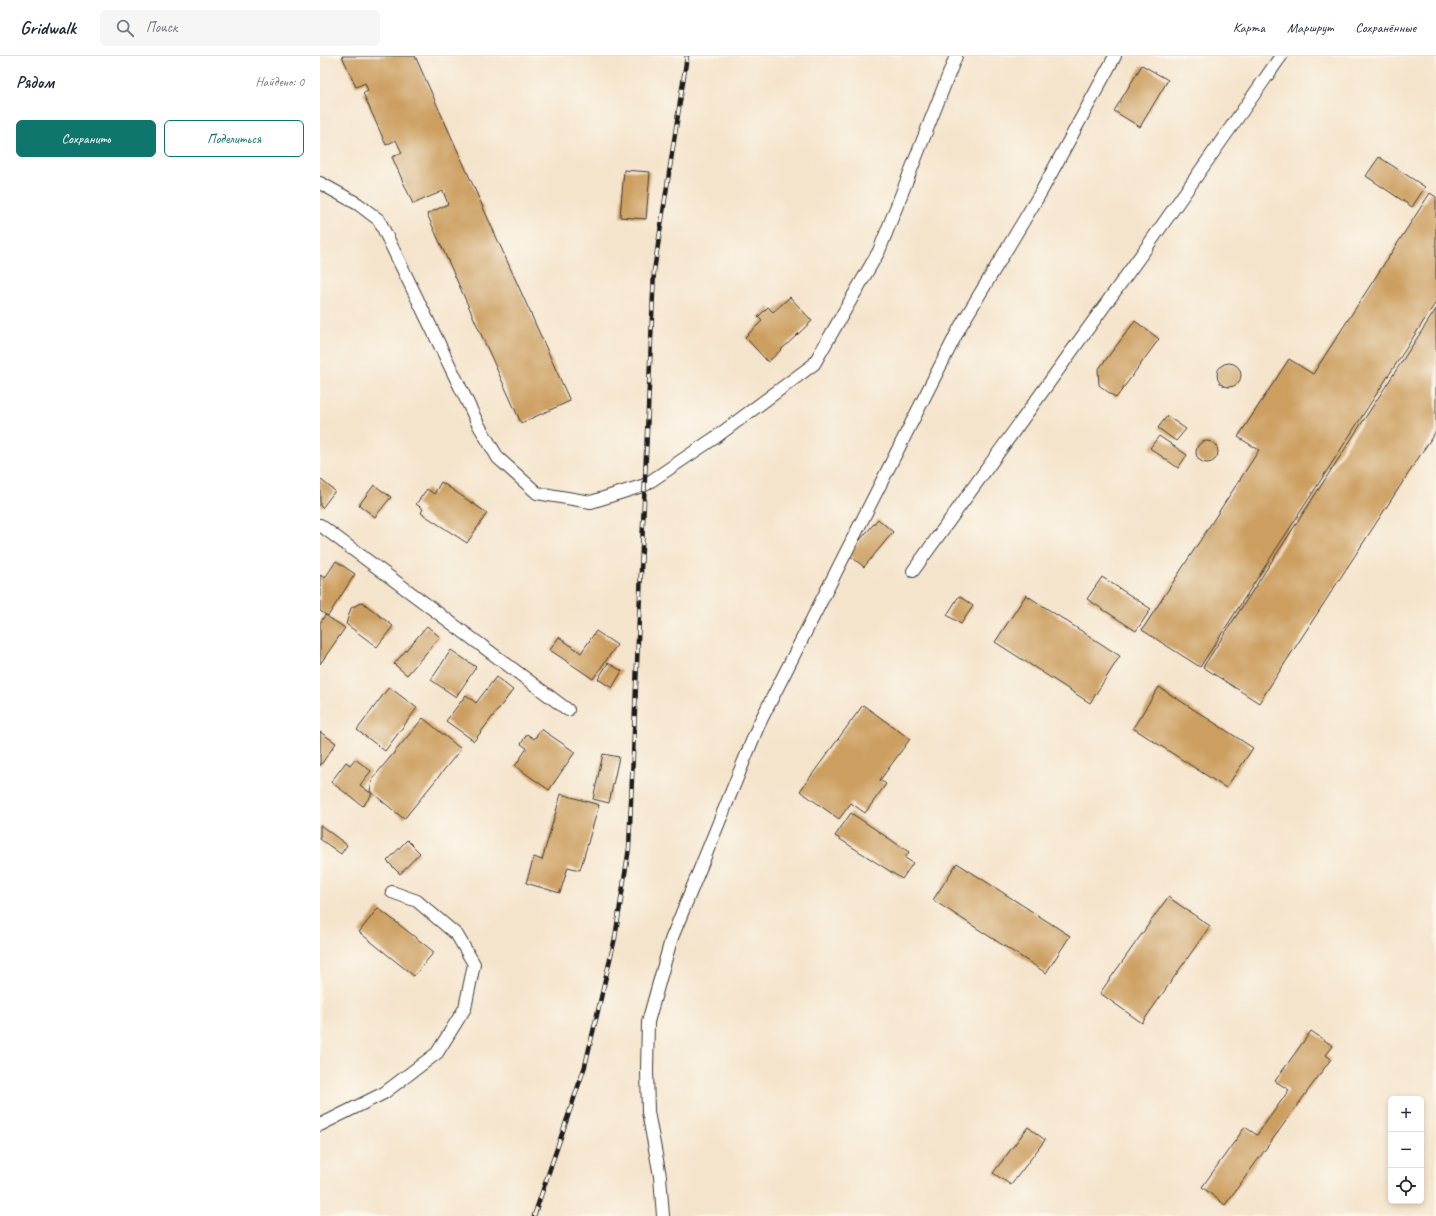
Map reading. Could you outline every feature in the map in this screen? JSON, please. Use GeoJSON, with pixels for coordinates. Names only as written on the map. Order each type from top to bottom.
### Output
{"type":"FeatureCollection","features":[{"type":"Feature","properties":{"kind":"lane"},"geometry":{"type":"LineString","coordinates":[[320,183],[358,204],[379,220],[478,424],[498,458],[537,493],[591,502],[645,485],[716,437],[814,364],[879,251],[956,56]]}},
{"type":"Feature","properties":{"kind":"lane"},"geometry":{"type":"LineString","coordinates":[[663,1216],[660,1176],[648,1112],[648,1022],[671,940],[766,710],[960,327],[1041,192],[1115,56]]}},
{"type":"Feature","properties":{"kind":"lane"},"geometry":{"type":"LineString","coordinates":[[913,571],[1144,251],[1281,56]]}},
{"type":"Feature","properties":{"kind":"lane"},"geometry":{"type":"LineString","coordinates":[[320,525],[568,710]]}},
{"type":"Feature","properties":{"kind":"lane"},"geometry":{"type":"LineString","coordinates":[[320,1125],[384,1093],[437,1053],[465,1008],[474,964],[457,934],[417,901],[392,892]]}},
{"type":"Feature","properties":{"kind":"building"},"geometry":{"type":"Polygon","coordinates":[[[342,56],[415,56],[570,401],[521,423],[427,214],[448,204],[443,191],[413,204],[392,157],[402,153],[396,140],[386,145],[363,93],[368,91],[365,83],[356,87],[342,56]]]}},
{"type":"Feature","properties":{"kind":"building"},"geometry":{"type":"Polygon","coordinates":[[[1142,65],[1168,80],[1140,127],[1114,111],[1142,65]]]}},
{"type":"Feature","properties":{"kind":"building"},"geometry":{"type":"Polygon","coordinates":[[[1379,157],[1425,187],[1412,207],[1366,176],[1379,157]]]}},
{"type":"Feature","properties":{"kind":"building"},"geometry":{"type":"Polygon","coordinates":[[[624,170],[650,172],[646,219],[620,217],[624,170]]]}},
{"type":"Feature","properties":{"kind":"building"},"geometry":{"type":"Polygon","coordinates":[[[1430,193],[1436,197],[1436,302],[1200,667],[1142,630],[1259,450],[1238,437],[1289,359],[1313,374],[1430,193]]]}},
{"type":"Feature","properties":{"kind":"building"},"geometry":{"type":"Polygon","coordinates":[[[790,297],[812,321],[768,362],[745,337],[762,321],[758,317],[768,307],[773,312],[790,297]]]}},
{"type":"Feature","properties":{"kind":"building"},"geometry":{"type":"Polygon","coordinates":[[[1436,309],[1436,431],[1259,703],[1203,667],[1436,309]]]}},
{"type":"Feature","properties":{"kind":"building"},"geometry":{"type":"Polygon","coordinates":[[[1135,321],[1159,339],[1116,398],[1099,385],[1098,370],[1135,321]]]}},
{"type":"Feature","properties":{"kind":"building"},"geometry":{"type":"Polygon","coordinates":[[[1229,363],[1237,367],[1241,375],[1237,383],[1229,387],[1221,383],[1217,375],[1221,367],[1229,363]]]}},
{"type":"Feature","properties":{"kind":"building"},"geometry":{"type":"Polygon","coordinates":[[[1167,416],[1186,429],[1176,441],[1158,428],[1167,416]]]}},
{"type":"Feature","properties":{"kind":"building"},"geometry":{"type":"Polygon","coordinates":[[[1159,436],[1187,455],[1178,468],[1150,448],[1159,436]]]}},
{"type":"Feature","properties":{"kind":"building"},"geometry":{"type":"Polygon","coordinates":[[[1207,441],[1215,444],[1218,452],[1215,460],[1207,463],[1199,460],[1196,452],[1199,444],[1207,441]]]}},
{"type":"Feature","properties":{"kind":"building"},"geometry":{"type":"Polygon","coordinates":[[[320,479],[335,491],[322,508],[320,506],[320,479]]]}},
{"type":"Feature","properties":{"kind":"building"},"geometry":{"type":"Polygon","coordinates":[[[441,482],[487,513],[467,543],[421,513],[423,509],[416,504],[427,489],[434,494],[441,482]]]}},
{"type":"Feature","properties":{"kind":"building"},"geometry":{"type":"Polygon","coordinates":[[[374,485],[391,497],[375,517],[359,505],[374,485]]]}},
{"type":"Feature","properties":{"kind":"building"},"geometry":{"type":"Polygon","coordinates":[[[878,519],[893,532],[864,567],[848,554],[878,519]]]}},
{"type":"Feature","properties":{"kind":"building"},"geometry":{"type":"Polygon","coordinates":[[[336,561],[355,574],[328,616],[320,611],[320,575],[325,578],[336,561]]]}},
{"type":"Feature","properties":{"kind":"building"},"geometry":{"type":"Polygon","coordinates":[[[1102,577],[1151,609],[1136,631],[1087,599],[1102,577]]]}},
{"type":"Feature","properties":{"kind":"building"},"geometry":{"type":"Polygon","coordinates":[[[1026,595],[1120,656],[1090,703],[995,642],[1026,595]]]}},
{"type":"Feature","properties":{"kind":"building"},"geometry":{"type":"Polygon","coordinates":[[[959,596],[973,606],[961,624],[947,615],[959,596]]]}},
{"type":"Feature","properties":{"kind":"building"},"geometry":{"type":"Polygon","coordinates":[[[362,602],[393,626],[377,647],[346,624],[351,608],[362,602]]]}},
{"type":"Feature","properties":{"kind":"building"},"geometry":{"type":"Polygon","coordinates":[[[325,615],[345,628],[320,664],[320,623],[325,615]]]}},
{"type":"Feature","properties":{"kind":"building"},"geometry":{"type":"Polygon","coordinates":[[[427,626],[440,637],[407,675],[394,664],[427,626]]]}},
{"type":"Feature","properties":{"kind":"building"},"geometry":{"type":"Polygon","coordinates":[[[596,631],[617,645],[593,679],[550,650],[559,637],[581,653],[596,631]]]}},
{"type":"Feature","properties":{"kind":"building"},"geometry":{"type":"Polygon","coordinates":[[[451,650],[476,667],[456,697],[431,680],[451,650]]]}},
{"type":"Feature","properties":{"kind":"building"},"geometry":{"type":"Polygon","coordinates":[[[608,663],[622,671],[612,688],[598,679],[608,663]]]}},
{"type":"Feature","properties":{"kind":"building"},"geometry":{"type":"Polygon","coordinates":[[[496,677],[513,690],[474,741],[446,721],[466,695],[476,703],[496,677]]]}},
{"type":"Feature","properties":{"kind":"building"},"geometry":{"type":"Polygon","coordinates":[[[389,687],[417,708],[385,751],[357,730],[389,687]]]}},
{"type":"Feature","properties":{"kind":"building"},"geometry":{"type":"Polygon","coordinates":[[[1159,687],[1253,748],[1226,788],[1133,728],[1159,687]]]}},
{"type":"Feature","properties":{"kind":"building"},"geometry":{"type":"Polygon","coordinates":[[[863,705],[910,739],[880,780],[886,784],[865,813],[851,803],[839,819],[800,791],[863,705]]]}},
{"type":"Feature","properties":{"kind":"building"},"geometry":{"type":"Polygon","coordinates":[[[423,718],[461,749],[404,819],[370,791],[373,778],[423,718]]]}},
{"type":"Feature","properties":{"kind":"building"},"geometry":{"type":"Polygon","coordinates":[[[541,729],[575,752],[549,790],[515,766],[527,748],[521,744],[527,734],[534,739],[541,729]]]}},
{"type":"Feature","properties":{"kind":"building"},"geometry":{"type":"Polygon","coordinates":[[[320,732],[336,743],[320,766],[320,732]]]}},
{"type":"Feature","properties":{"kind":"building"},"geometry":{"type":"Polygon","coordinates":[[[603,754],[619,757],[609,803],[593,799],[603,754]]]}},
{"type":"Feature","properties":{"kind":"building"},"geometry":{"type":"Polygon","coordinates":[[[355,759],[371,771],[360,785],[372,794],[363,806],[331,782],[346,762],[350,765],[355,759]]]}},
{"type":"Feature","properties":{"kind":"building"},"geometry":{"type":"Polygon","coordinates":[[[561,794],[599,805],[580,870],[568,867],[560,893],[526,883],[534,857],[542,860],[561,794]]]}},
{"type":"Feature","properties":{"kind":"building"},"geometry":{"type":"Polygon","coordinates":[[[851,813],[909,852],[905,858],[913,863],[902,879],[835,836],[851,813]]]}},
{"type":"Feature","properties":{"kind":"building"},"geometry":{"type":"Polygon","coordinates":[[[320,825],[347,845],[341,854],[320,839],[320,825]]]}},
{"type":"Feature","properties":{"kind":"building"},"geometry":{"type":"Polygon","coordinates":[[[407,840],[420,853],[400,874],[387,861],[407,840]]]}},
{"type":"Feature","properties":{"kind":"building"},"geometry":{"type":"Polygon","coordinates":[[[957,863],[1070,936],[1046,973],[933,900],[957,863]]]}},
{"type":"Feature","properties":{"kind":"building"},"geometry":{"type":"Polygon","coordinates":[[[1168,897],[1210,926],[1142,1023],[1100,993],[1168,897]]]}},
{"type":"Feature","properties":{"kind":"building"},"geometry":{"type":"Polygon","coordinates":[[[378,908],[434,952],[414,976],[359,932],[378,908]]]}},
{"type":"Feature","properties":{"kind":"building"},"geometry":{"type":"Polygon","coordinates":[[[1311,1031],[1333,1046],[1326,1055],[1331,1059],[1225,1205],[1202,1187],[1245,1127],[1257,1135],[1289,1090],[1275,1081],[1311,1031]]]}},
{"type":"Feature","properties":{"kind":"building"},"geometry":{"type":"Polygon","coordinates":[[[1028,1127],[1045,1140],[1011,1185],[993,1173],[1028,1127]]]}},
{"type":"Feature","properties":{"kind":"railway"},"geometry":{"type":"LineString","coordinates":[[534,1216],[585,1066],[615,938],[629,848],[654,271],[687,56]]}}]}
